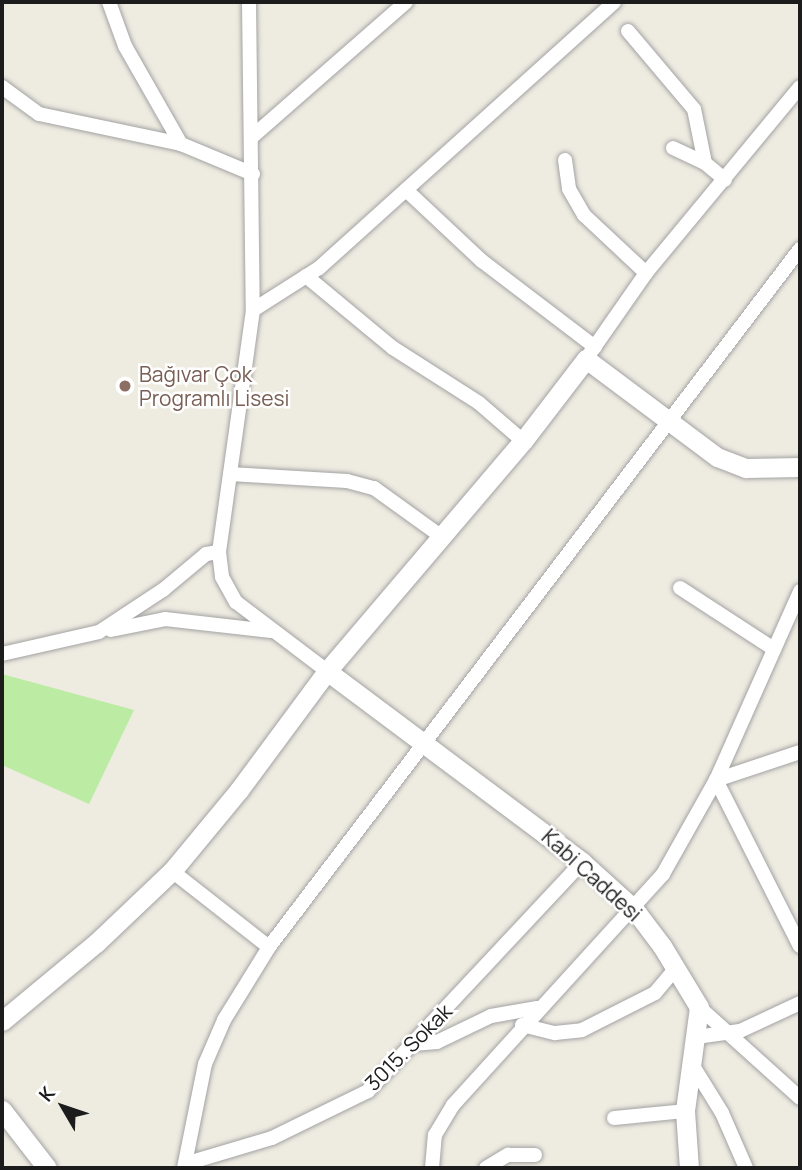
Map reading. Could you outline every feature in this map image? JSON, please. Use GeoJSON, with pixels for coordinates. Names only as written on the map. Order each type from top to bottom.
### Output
{"type":"FeatureCollection","features":[{"type":"Feature","properties":{"kind":"street"},"geometry":{"type":"LineString","coordinates":[[109,2],[125,46],[181,144]]}},
{"type":"Feature","properties":{"kind":"street"},"geometry":{"type":"LineString","coordinates":[[249,2],[253,136],[253,310],[219,552],[222,577],[236,602],[327,671]]}},
{"type":"Feature","properties":{"kind":"street"},"geometry":{"type":"LineString","coordinates":[[253,136],[406,2]]}},
{"type":"Feature","properties":{"kind":"street"},"geometry":{"type":"LineString","coordinates":[[253,310],[306,276],[406,190],[614,2]]}},
{"type":"Feature","properties":{"kind":"street"},"geometry":{"type":"LineString","coordinates":[[628,31],[694,108],[705,163]]}},
{"type":"Feature","properties":{"kind":"street"},"geometry":{"type":"LineString","coordinates":[[2,87],[39,114],[181,144],[253,174]]}},
{"type":"Feature","properties":{"kind":"street"},"geometry":{"type":"LineString","coordinates":[[2,1021],[96,943],[172,871],[239,790],[327,671],[523,441],[646,274],[800,87]]}},
{"type":"Feature","properties":{"kind":"street"},"geometry":{"type":"LineString","coordinates":[[673,148],[705,163],[725,180]]}},
{"type":"Feature","properties":{"kind":"street"},"geometry":{"type":"LineString","coordinates":[[565,159],[569,189],[584,215],[646,274]]}},
{"type":"Feature","properties":{"kind":"street"},"geometry":{"type":"LineString","coordinates":[[406,190],[482,261],[717,457],[746,468],[800,467]]}},
{"type":"Feature","properties":{"kind":"street"},"geometry":{"type":"LineString","coordinates":[[186,1166],[205,1064],[224,1020],[269,947],[422,740],[800,249]]}},
{"type":"Feature","properties":{"kind":"street"},"geometry":{"type":"LineString","coordinates":[[306,276],[393,348],[479,403],[523,441]]}},
{"type":"Feature","properties":{"kind":"street"},"geometry":{"type":"LineString","coordinates":[[230,474],[347,481],[374,488],[442,537]]}},
{"type":"Feature","properties":{"kind":"street"},"geometry":{"type":"LineString","coordinates":[[99,632],[163,590],[206,554],[219,552]]}},
{"type":"Feature","properties":{"kind":"street"},"geometry":{"type":"LineString","coordinates":[[680,588],[774,649]]}},
{"type":"Feature","properties":{"kind":"street"},"geometry":{"type":"LineString","coordinates":[[432,1168],[435,1135],[453,1105],[537,1008],[635,909],[663,874],[716,780],[800,591]]}},
{"type":"Feature","properties":{"kind":"street"},"geometry":{"type":"LineString","coordinates":[[2,654],[165,619],[271,631]]}},
{"type":"Feature","properties":{"kind":"street","name":"Kabi Caddesi"},"geometry":{"type":"LineString","coordinates":[[327,671],[582,862],[635,909],[699,1007]]}},
{"type":"Feature","properties":{"kind":"street"},"geometry":{"type":"LineString","coordinates":[[716,780],[800,752]]}},
{"type":"Feature","properties":{"kind":"street"},"geometry":{"type":"LineString","coordinates":[[716,780],[800,946]]}},
{"type":"Feature","properties":{"kind":"street","name":"3015. Sokak"},"geometry":{"type":"LineString","coordinates":[[186,1166],[272,1138],[368,1091],[582,862]]}},
{"type":"Feature","properties":{"kind":"street"},"geometry":{"type":"LineString","coordinates":[[172,871],[269,947]]}},
{"type":"Feature","properties":{"kind":"street"},"geometry":{"type":"LineString","coordinates":[[522,1026],[555,1033],[582,1030],[654,993],[676,968]]}},
{"type":"Feature","properties":{"kind":"street"},"geometry":{"type":"LineString","coordinates":[[696,1037],[725,1034],[800,1003]]}},
{"type":"Feature","properties":{"kind":"street"},"geometry":{"type":"LineString","coordinates":[[699,1007],[725,1034],[800,1098]]}},
{"type":"Feature","properties":{"kind":"street"},"geometry":{"type":"LineString","coordinates":[[689,1168],[685,1111],[699,1007]]}},
{"type":"Feature","properties":{"kind":"street"},"geometry":{"type":"LineString","coordinates":[[414,1044],[437,1042],[491,1016],[537,1008]]}},
{"type":"Feature","properties":{"kind":"street"},"geometry":{"type":"LineString","coordinates":[[693,1066],[722,1113],[746,1168]]}},
{"type":"Feature","properties":{"kind":"street"},"geometry":{"type":"LineString","coordinates":[[2,1110],[47,1168]]}},
{"type":"Feature","properties":{"kind":"street"},"geometry":{"type":"LineString","coordinates":[[614,1118],[685,1111]]}},
{"type":"Feature","properties":{"kind":"street"},"geometry":{"type":"LineString","coordinates":[[486,1168],[508,1155],[535,1155]]}},
{"type":"Feature","properties":{"kind":"green space"},"geometry":{"type":"Polygon","coordinates":[[[2,674],[134,710],[89,804],[2,765],[2,674]]]}},
{"type":"Feature","properties":{"kind":"place","name":"Bağıvar Çok Programlı Lisesi"},"geometry":{"type":"Point","coordinates":[125,386]}}]}
